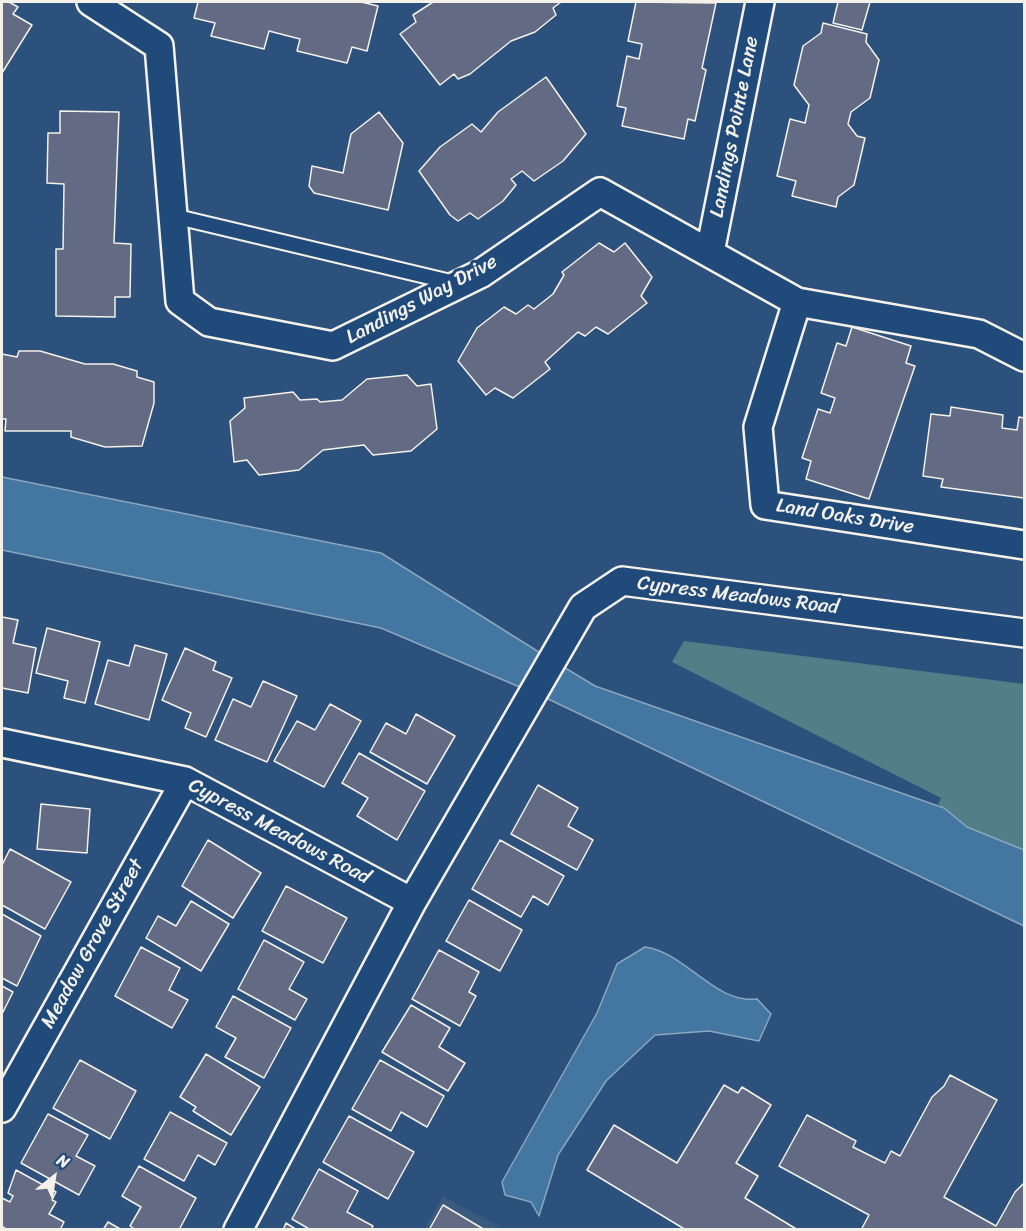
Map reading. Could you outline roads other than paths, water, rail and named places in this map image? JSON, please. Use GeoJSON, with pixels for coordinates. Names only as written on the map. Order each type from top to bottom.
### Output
{"type":"FeatureCollection","features":[{"type":"Feature","properties":{"kind":"street","name":"Landings Way Drive"},"geometry":{"type":"LineString","coordinates":[[91,2],[159,46],[180,300],[209,322],[333,346],[480,274],[600,192],[797,302],[979,333],[1024,357]]}},
{"type":"Feature","properties":{"kind":"street","name":"Landings Pointe Lane"},"geometry":{"type":"LineString","coordinates":[[710,252],[760,2]]}},
{"type":"Feature","properties":{"kind":"street","name":"Land Oaks Drive"},"geometry":{"type":"LineString","coordinates":[[797,302],[758,428],[765,505],[1024,544]]}},
{"type":"Feature","properties":{"kind":"street","name":"Cypress Meadows Road"},"geometry":{"type":"LineString","coordinates":[[238,1230],[412,902],[584,607],[622,582],[1024,633]]}},
{"type":"Feature","properties":{"kind":"street","name":"Cypress Meadows Road"},"geometry":{"type":"LineString","coordinates":[[2,743],[185,781],[412,902]]}},
{"type":"Feature","properties":{"kind":"street","name":"Meadow Grove Street"},"geometry":{"type":"LineString","coordinates":[[2,1108],[185,781]]}},
{"type":"Feature","properties":{"kind":"lane"},"geometry":{"type":"LineString","coordinates":[[173,216],[460,284]]}}]}
